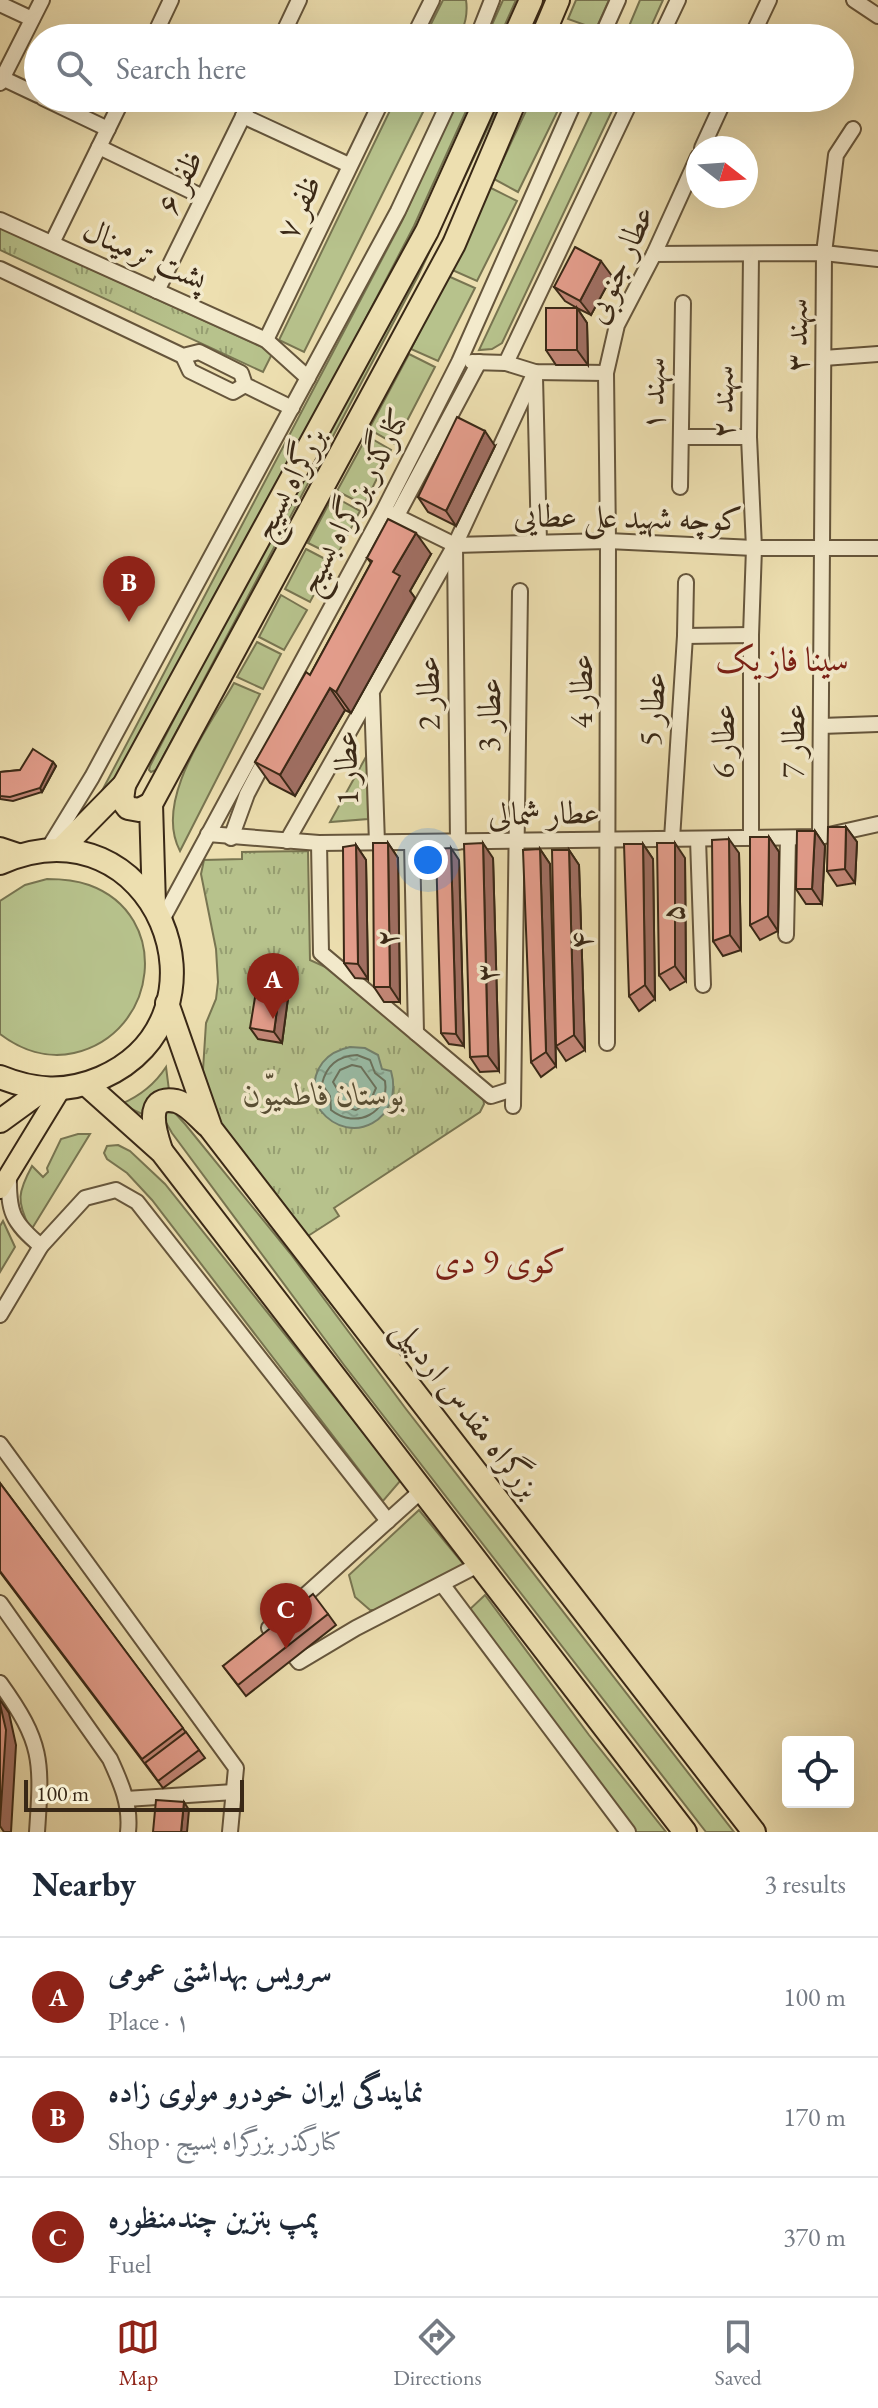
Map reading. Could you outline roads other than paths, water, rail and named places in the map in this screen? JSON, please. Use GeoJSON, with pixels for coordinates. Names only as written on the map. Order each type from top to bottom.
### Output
{"type":"FeatureCollection","features":[{"type":"Feature","properties":{"kind":"highway"},"geometry":{"type":"LineString","coordinates":[[520,24],[531,0]]}},
{"type":"Feature","properties":{"kind":"highway"},"geometry":{"type":"LineString","coordinates":[[548,24],[558,0]]}},
{"type":"Feature","properties":{"kind":"highway","name":"بزرگراه بسیج"},"geometry":{"type":"LineString","coordinates":[[54,850],[124,785],[427,231],[481,112]]}},
{"type":"Feature","properties":{"kind":"highway","name":"بزرگراه بسیج"},"geometry":{"type":"LineString","coordinates":[[151,804],[454,244],[510,112]]}},
{"type":"Feature","properties":{"kind":"highway"},"geometry":{"type":"LineString","coordinates":[[0,1077],[19,1084],[53,1089],[86,1084],[114,1072],[137,1054],[156,1030],[167,1003],[172,975],[170,947],[158,913],[151,804],[139,810],[128,808],[122,800],[124,785]]}},
{"type":"Feature","properties":{"kind":"highway"},"geometry":{"type":"LineString","coordinates":[[7,855],[54,850],[88,855],[114,866],[136,883],[158,913]]}},
{"type":"Feature","properties":{"kind":"highway","name":"بزرگراه مقدس اردبیلی"},"geometry":{"type":"LineString","coordinates":[[167,1003],[211,1129],[754,1832]]}},
{"type":"Feature","properties":{"kind":"highway"},"geometry":{"type":"LineString","coordinates":[[86,1084],[162,1152],[685,1832]]}},
{"type":"Feature","properties":{"kind":"highway"},"geometry":{"type":"LineString","coordinates":[[0,1121],[53,1089]]}},
{"type":"Feature","properties":{"kind":"highway"},"geometry":{"type":"LineString","coordinates":[[162,1152],[152,1121],[155,1109],[165,1102],[175,1101],[185,1106],[211,1129]]}},
{"type":"Feature","properties":{"kind":"main road"},"geometry":{"type":"LineString","coordinates":[[4,1181],[53,1089]]}},
{"type":"Feature","properties":{"kind":"street"},"geometry":{"type":"LineString","coordinates":[[30,24],[42,0]]}},
{"type":"Feature","properties":{"kind":"street"},"geometry":{"type":"LineString","coordinates":[[160,24],[171,0]]}},
{"type":"Feature","properties":{"kind":"street"},"geometry":{"type":"LineString","coordinates":[[288,24],[299,0]]}},
{"type":"Feature","properties":{"kind":"street"},"geometry":{"type":"LineString","coordinates":[[420,24],[432,0]]}},
{"type":"Feature","properties":{"kind":"street"},"geometry":{"type":"LineString","coordinates":[[483,24],[492,0]]}},
{"type":"Feature","properties":{"kind":"street"},"geometry":{"type":"LineString","coordinates":[[607,24],[618,0]]}},
{"type":"Feature","properties":{"kind":"street"},"geometry":{"type":"LineString","coordinates":[[667,24],[678,0]]}},
{"type":"Feature","properties":{"kind":"street"},"geometry":{"type":"LineString","coordinates":[[758,24],[769,0]]}},
{"type":"Feature","properties":{"kind":"street"},"geometry":{"type":"LineString","coordinates":[[854,0],[878,16]]}},
{"type":"Feature","properties":{"kind":"street"},"geometry":{"type":"LineString","coordinates":[[0,4],[32,19]]}},
{"type":"Feature","properties":{"kind":"street"},"geometry":{"type":"LineString","coordinates":[[24,35],[1,81],[24,90]]}},
{"type":"Feature","properties":{"kind":"street"},"geometry":{"type":"LineString","coordinates":[[72,112],[108,129]]}},
{"type":"Feature","properties":{"kind":"street"},"geometry":{"type":"LineString","coordinates":[[52,243],[116,112]]}},
{"type":"Feature","properties":{"kind":"street","name":"ظفر ۶"},"geometry":{"type":"LineString","coordinates":[[157,291],[245,112]]}},
{"type":"Feature","properties":{"kind":"street","name":"ظفر ۷"},"geometry":{"type":"LineString","coordinates":[[266,340],[376,112]]}},
{"type":"Feature","properties":{"kind":"street"},"geometry":{"type":"LineString","coordinates":[[54,850],[398,211],[444,112]]}},
{"type":"Feature","properties":{"kind":"street","name":"کنارگذر بزرگراه بسیج"},"geometry":{"type":"LineString","coordinates":[[158,913],[208,834],[391,513],[570,112]]}},
{"type":"Feature","properties":{"kind":"street"},"geometry":{"type":"LineString","coordinates":[[506,363],[625,112]]}},
{"type":"Feature","properties":{"kind":"street"},"geometry":{"type":"LineString","coordinates":[[708,136],[719,112]]}},
{"type":"Feature","properties":{"kind":"street"},"geometry":{"type":"LineString","coordinates":[[243,116],[349,165]]}},
{"type":"Feature","properties":{"kind":"street","name":"سهند ۳"},"geometry":{"type":"LineString","coordinates":[[823,548],[824,253],[836,155],[853,129]]}},
{"type":"Feature","properties":{"kind":"street"},"geometry":{"type":"LineString","coordinates":[[99,147],[203,197]]}},
{"type":"Feature","properties":{"kind":"street","name":"عطار جنوبی"},"geometry":{"type":"LineString","coordinates":[[608,541],[606,373],[617,325],[686,183]]}},
{"type":"Feature","properties":{"kind":"street","name":"پشت ترمینال"},"geometry":{"type":"LineString","coordinates":[[0,220],[266,340],[308,378]]}},
{"type":"Feature","properties":{"kind":"street"},"geometry":{"type":"LineString","coordinates":[[654,254],[824,253],[878,259]]}},
{"type":"Feature","properties":{"kind":"street","name":"سهند ۲"},"geometry":{"type":"LineString","coordinates":[[751,255],[749,437],[754,548]]}},
{"type":"Feature","properties":{"kind":"street"},"geometry":{"type":"LineString","coordinates":[[0,269],[183,356],[199,352],[241,373],[245,385],[292,408]]}},
{"type":"Feature","properties":{"kind":"street","name":"سهند ۱"},"geometry":{"type":"LineString","coordinates":[[680,487],[683,303]]}},
{"type":"Feature","properties":{"kind":"street"},"geometry":{"type":"LineString","coordinates":[[824,358],[878,354]]}},
{"type":"Feature","properties":{"kind":"street"},"geometry":{"type":"LineString","coordinates":[[459,362],[506,363],[535,372],[606,373]]}},
{"type":"Feature","properties":{"kind":"street"},"geometry":{"type":"LineString","coordinates":[[231,838],[247,794],[391,513],[479,362]]}},
{"type":"Feature","properties":{"kind":"street"},"geometry":{"type":"LineString","coordinates":[[535,372],[539,542]]}},
{"type":"Feature","properties":{"kind":"street"},"geometry":{"type":"LineString","coordinates":[[287,841],[455,545],[535,372]]}},
{"type":"Feature","properties":{"kind":"street"},"geometry":{"type":"LineString","coordinates":[[681,437],[749,437]]}},
{"type":"Feature","properties":{"kind":"street","name":"کوچه شهید علی عطایی"},"geometry":{"type":"LineString","coordinates":[[391,513],[455,545],[608,541],[754,548],[878,548]]}},
{"type":"Feature","properties":{"kind":"street","name":"عطار 4"},"geometry":{"type":"LineString","coordinates":[[608,541],[609,840]]}},
{"type":"Feature","properties":{"kind":"street","name":"عطار 2"},"geometry":{"type":"LineString","coordinates":[[455,545],[458,842]]}},
{"type":"Feature","properties":{"kind":"street","name":"عطار 6"},"geometry":{"type":"LineString","coordinates":[[751,838],[754,548]]}},
{"type":"Feature","properties":{"kind":"street","name":"عطار 7"},"geometry":{"type":"LineString","coordinates":[[820,837],[823,548]]}},
{"type":"Feature","properties":{"kind":"street","name":"عطار 5"},"geometry":{"type":"LineString","coordinates":[[672,839],[686,582]]}},
{"type":"Feature","properties":{"kind":"street","name":"عطار 3"},"geometry":{"type":"LineString","coordinates":[[515,841],[520,591]]}},
{"type":"Feature","properties":{"kind":"street"},"geometry":{"type":"LineString","coordinates":[[685,636],[751,635]]}},
{"type":"Feature","properties":{"kind":"street","name":"عطار 1"},"geometry":{"type":"LineString","coordinates":[[372,692],[377,843]]}},
{"type":"Feature","properties":{"kind":"street"},"geometry":{"type":"LineString","coordinates":[[821,726],[878,724]]}},
{"type":"Feature","properties":{"kind":"street","name":"عطار شمالی"},"geometry":{"type":"LineString","coordinates":[[208,834],[319,843],[788,838],[820,837],[878,823]]}},
{"type":"Feature","properties":{"kind":"street"},"geometry":{"type":"LineString","coordinates":[[786,935],[788,838]]}},
{"type":"Feature","properties":{"kind":"street","name":"۵"},"geometry":{"type":"LineString","coordinates":[[698,839],[703,985]]}},
{"type":"Feature","properties":{"kind":"street","name":"۴"},"geometry":{"type":"LineString","coordinates":[[607,1043],[609,840]]}},
{"type":"Feature","properties":{"kind":"street","name":"۳"},"geometry":{"type":"LineString","coordinates":[[513,1106],[515,841]]}},
{"type":"Feature","properties":{"kind":"street","name":"۲"},"geometry":{"type":"LineString","coordinates":[[412,842],[416,1033]]}},
{"type":"Feature","properties":{"kind":"street"},"geometry":{"type":"LineString","coordinates":[[319,843],[321,953],[491,1096],[513,1089]]}},
{"type":"Feature","properties":{"kind":"street"},"geometry":{"type":"LineString","coordinates":[[4,1181],[19,1228],[41,1246]]}},
{"type":"Feature","properties":{"kind":"street"},"geometry":{"type":"LineString","coordinates":[[0,1315],[41,1246],[85,1198],[116,1190],[137,1202],[388,1521]]}},
{"type":"Feature","properties":{"kind":"street"},"geometry":{"type":"LineString","coordinates":[[0,1444],[236,1768],[230,1832]]}},
{"type":"Feature","properties":{"kind":"street"},"geometry":{"type":"LineString","coordinates":[[279,1641],[269,1628],[421,1491]]}},
{"type":"Feature","properties":{"kind":"street"},"geometry":{"type":"LineString","coordinates":[[295,1657],[299,1662],[356,1628],[478,1565]]}},
{"type":"Feature","properties":{"kind":"street"},"geometry":{"type":"LineString","coordinates":[[442,1584],[628,1832]]}},
{"type":"Feature","properties":{"kind":"street"},"geometry":{"type":"LineString","coordinates":[[0,1603],[110,1759],[124,1787],[128,1832]]}},
{"type":"Feature","properties":{"kind":"street"},"geometry":{"type":"LineString","coordinates":[[0,1683],[33,1735],[41,1773],[37,1832]]}},
{"type":"Feature","properties":{"kind":"street"},"geometry":{"type":"LineString","coordinates":[[126,1799],[234,1792]]}},
{"type":"Feature","properties":{"kind":"water"},"geometry":{"type":"Polygon","coordinates":[[[350,1047],[365,1048],[378,1055],[382,1069],[391,1071],[393,1088],[390,1103],[383,1115],[360,1127],[346,1127],[333,1121],[320,1110],[322,1099],[314,1093],[316,1076],[323,1062],[334,1053],[350,1047]]]}},
{"type":"Feature","properties":{"kind":"place","name":"نمایندگی ایران خودرو مولوی زاده"},"geometry":{"type":"Point","coordinates":[129,622]}},
{"type":"Feature","properties":{"kind":"place","name":"سرویس بهداشتی عمومی"},"geometry":{"type":"Point","coordinates":[273,1019]}},
{"type":"Feature","properties":{"kind":"place","name":"پمپ بنزین چندمنظوره"},"geometry":{"type":"Point","coordinates":[286,1649]}},
{"type":"Feature","properties":{"kind":"district","name":"سینا فاز یک"},"geometry":{"type":"Point","coordinates":[782,659]}},
{"type":"Feature","properties":{"kind":"district","name":"کوی 9 دی"},"geometry":{"type":"Point","coordinates":[500,1261]}},
{"type":"Feature","properties":{"kind":"park label","name":"بوستان فاطمیّون"},"geometry":{"type":"Point","coordinates":[324,1094]}}]}
